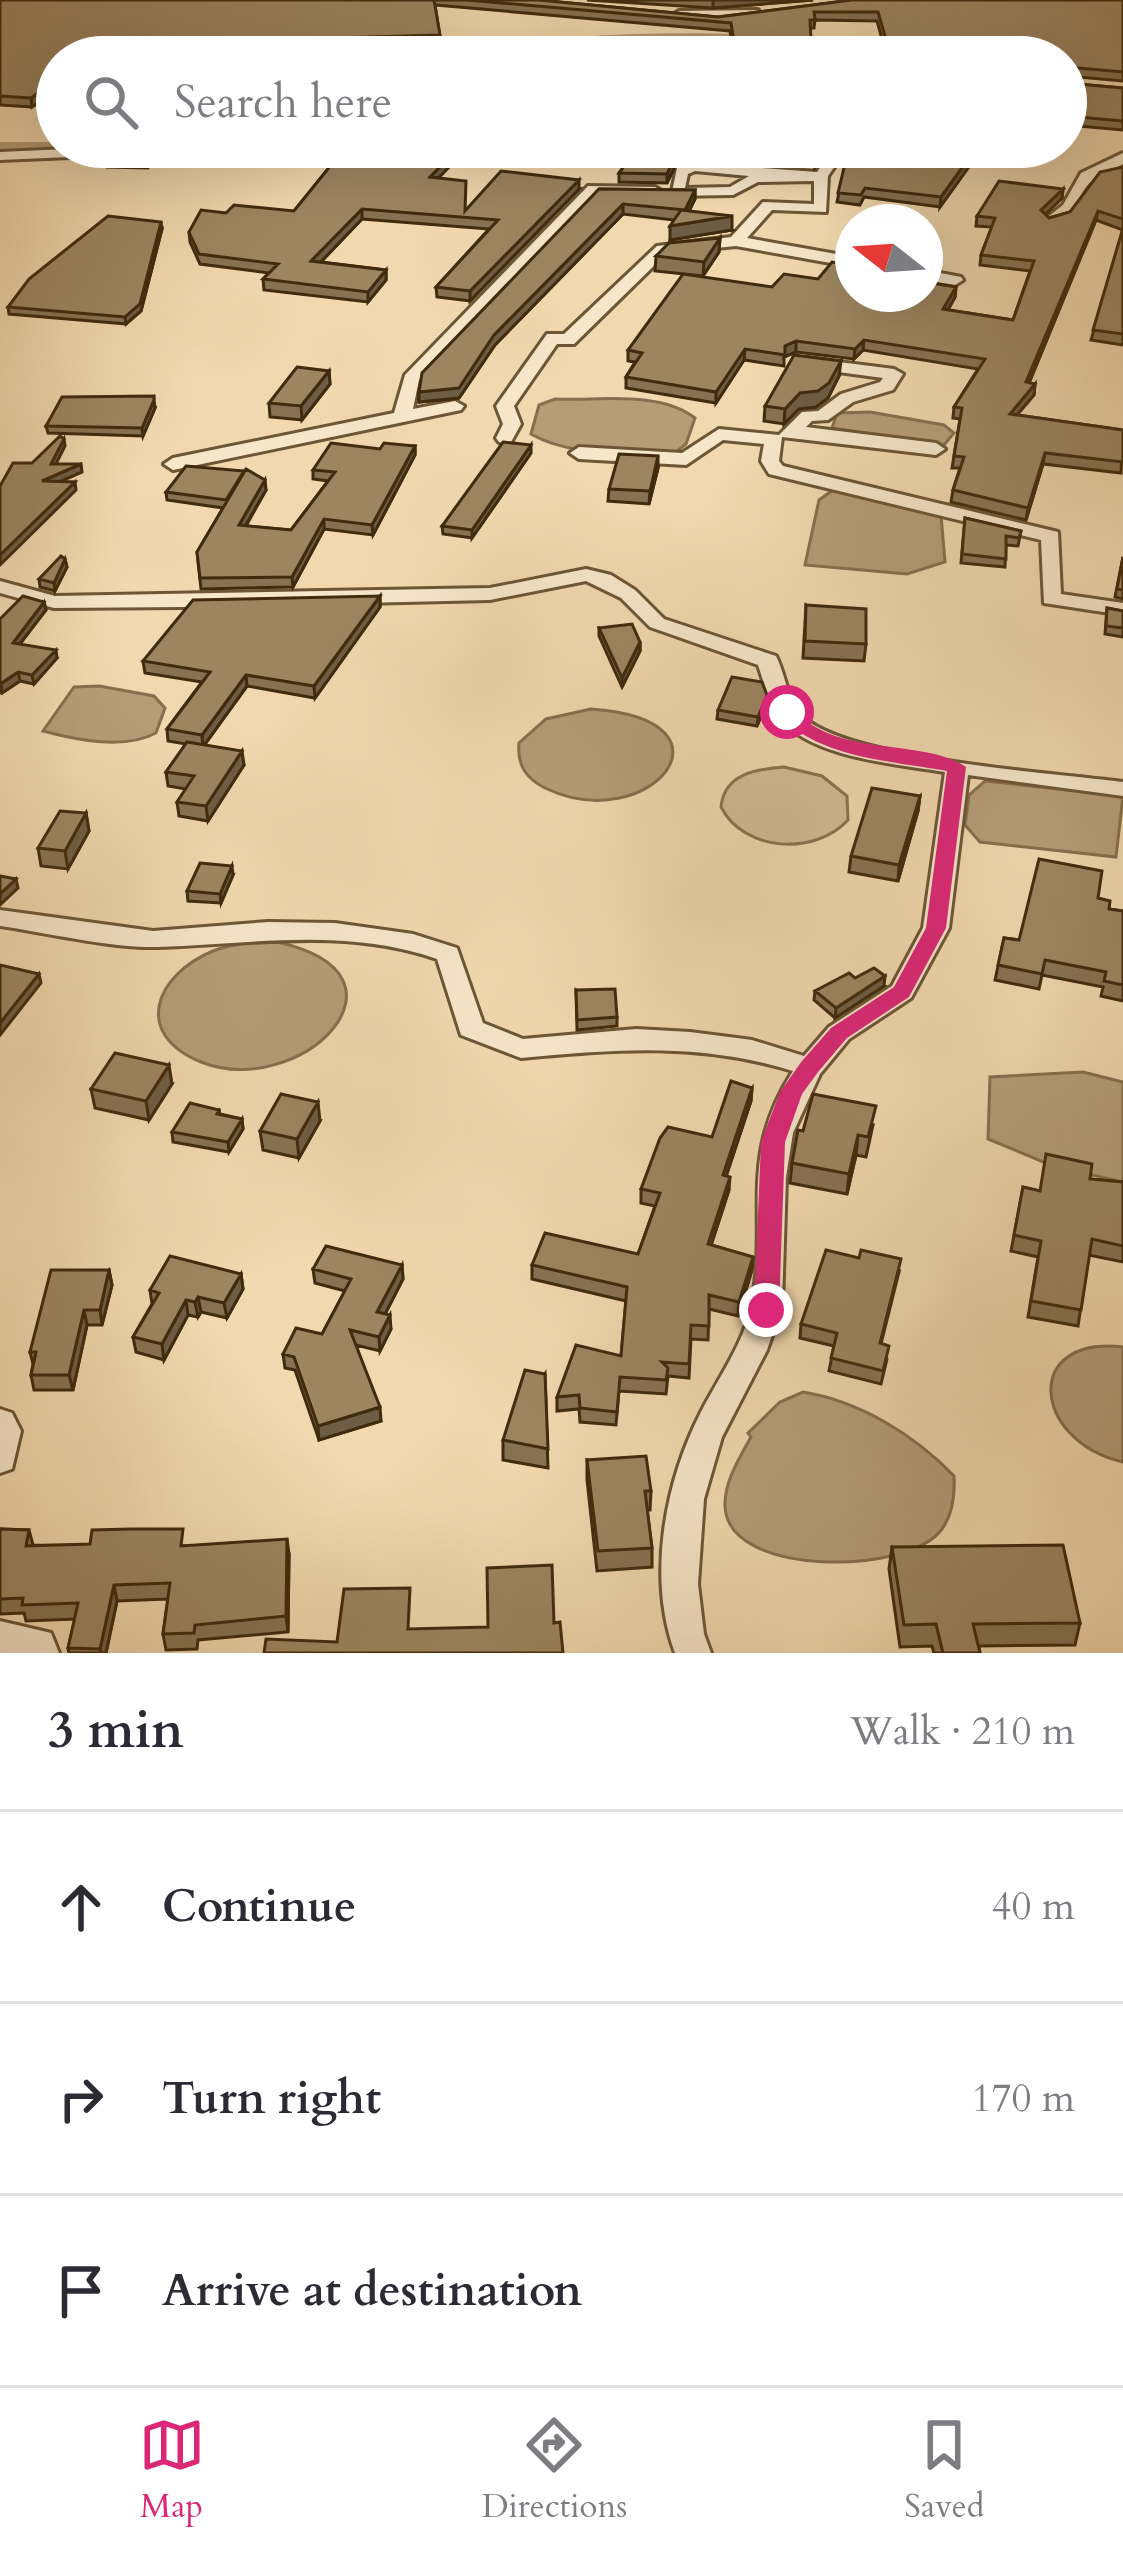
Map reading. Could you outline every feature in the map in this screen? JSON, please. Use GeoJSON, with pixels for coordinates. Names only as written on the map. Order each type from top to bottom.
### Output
{"type":"FeatureCollection","features":[{"type":"Feature","properties":{"kind":"street"},"geometry":{"type":"LineString","coordinates":[[761,14],[770,0]]}},
{"type":"Feature","properties":{"kind":"street"},"geometry":{"type":"LineString","coordinates":[[660,15],[783,12]]}},
{"type":"Feature","properties":{"kind":"street"},"geometry":{"type":"LineString","coordinates":[[0,156],[36,154]]}},
{"type":"Feature","properties":{"kind":"street"},"geometry":{"type":"LineString","coordinates":[[1052,220],[1069,208],[1086,176],[1123,157]]}},
{"type":"Feature","properties":{"kind":"street"},"geometry":{"type":"LineString","coordinates":[[676,193],[682,171],[691,168]]}},
{"type":"Feature","properties":{"kind":"street"},"geometry":{"type":"LineString","coordinates":[[707,168],[815,176]]}},
{"type":"Feature","properties":{"kind":"street"},"geometry":{"type":"LineString","coordinates":[[402,417],[411,379],[592,189],[733,191],[755,178],[815,176],[822,168]]}},
{"type":"Feature","properties":{"kind":"street"},"geometry":{"type":"LineString","coordinates":[[736,241],[768,205],[821,209],[815,176]]}},
{"type":"Feature","properties":{"kind":"street"},"geometry":{"type":"LineString","coordinates":[[506,438],[512,424],[505,406],[553,338],[568,340],[662,249],[736,241],[835,259]]}},
{"type":"Feature","properties":{"kind":"street"},"geometry":{"type":"LineString","coordinates":[[943,278],[955,280]]}},
{"type":"Feature","properties":{"kind":"street"},"geometry":{"type":"LineString","coordinates":[[795,362],[894,374],[887,386],[848,398],[822,416],[808,416],[783,435],[770,461],[776,470],[1052,536],[1051,599],[1123,609]]}},
{"type":"Feature","properties":{"kind":"street"},"geometry":{"type":"LineString","coordinates":[[173,464],[455,406]]}},
{"type":"Feature","properties":{"kind":"street"},"geometry":{"type":"LineString","coordinates":[[579,453],[686,459],[719,434],[936,449]]}},
{"type":"Feature","properties":{"kind":"street"},"geometry":{"type":"LineString","coordinates":[[0,587],[54,602],[184,602],[490,594],[586,575],[604,578],[657,623],[768,662],[796,723],[846,746],[956,767],[1123,789]]}},
{"type":"Feature","properties":{"kind":"street"},"geometry":{"type":"LineString","coordinates":[[693,1653],[686,1640],[682,1572],[686,1512],[698,1454],[766,1310],[773,1142],[792,1092],[810,1067],[839,1033],[902,992],[936,928],[956,767]]}},
{"type":"Feature","properties":{"kind":"street"},"geometry":{"type":"LineString","coordinates":[[0,918],[153,939],[268,930],[335,931],[413,942],[448,954],[471,1029],[521,1048],[636,1038],[690,1041],[752,1048],[810,1067]]}},
{"type":"Feature","properties":{"kind":"street"},"geometry":{"type":"LineString","coordinates":[[0,1423],[4,1431],[0,1459]]}},
{"type":"Feature","properties":{"kind":"street"},"geometry":{"type":"LineString","coordinates":[[0,1637],[38,1646],[41,1653]]}},
{"type":"Feature","properties":{"kind":"shaded area"},"geometry":{"type":"Polygon","coordinates":[[[555,399],[646,400],[695,418],[686,444],[672,455],[581,450],[531,434],[539,405],[555,399]]]}},
{"type":"Feature","properties":{"kind":"shaded area"},"geometry":{"type":"Polygon","coordinates":[[[870,412],[944,425],[954,433],[944,445],[832,428],[837,413],[870,412]]]}},
{"type":"Feature","properties":{"kind":"shaded area"},"geometry":{"type":"Polygon","coordinates":[[[836,488],[941,515],[945,562],[907,574],[805,565],[819,500],[836,488]]]}},
{"type":"Feature","properties":{"kind":"shaded area"},"geometry":{"type":"Polygon","coordinates":[[[99,686],[154,696],[165,708],[156,733],[115,742],[43,731],[74,687],[99,686]]]}},
{"type":"Feature","properties":{"kind":"shaded area"},"geometry":{"type":"Polygon","coordinates":[[[591,709],[638,718],[665,733],[673,752],[666,771],[647,788],[618,798],[583,799],[532,780],[521,764],[519,743],[546,719],[591,709]]]}},
{"type":"Feature","properties":{"kind":"shaded area"},"geometry":{"type":"Polygon","coordinates":[[[784,767],[822,776],[847,796],[848,820],[834,832],[799,844],[763,840],[732,822],[721,807],[728,787],[743,775],[784,767]]]}},
{"type":"Feature","properties":{"kind":"shaded area"},"geometry":{"type":"Polygon","coordinates":[[[985,781],[1123,796],[1116,857],[980,842],[965,825],[969,795],[985,781]]]}},
{"type":"Feature","properties":{"kind":"shaded area"},"geometry":{"type":"Polygon","coordinates":[[[277,942],[321,958],[343,980],[345,1005],[333,1029],[308,1050],[276,1064],[239,1069],[201,1062],[179,1050],[159,1021],[159,1005],[177,975],[221,948],[277,942]]]}},
{"type":"Feature","properties":{"kind":"shaded area"},"geometry":{"type":"Polygon","coordinates":[[[1083,1072],[1123,1082],[1123,1182],[1053,1166],[988,1139],[990,1077],[1083,1072]]]}},
{"type":"Feature","properties":{"kind":"shaded area"},"geometry":{"type":"Polygon","coordinates":[[[1123,1347],[1123,1462],[1093,1451],[1070,1433],[1056,1413],[1051,1392],[1055,1373],[1068,1357],[1090,1348],[1123,1347]]]}},
{"type":"Feature","properties":{"kind":"shaded area"},"geometry":{"type":"Polygon","coordinates":[[[803,1392],[845,1403],[885,1422],[954,1476],[952,1504],[942,1529],[923,1544],[894,1555],[822,1562],[755,1546],[734,1530],[725,1497],[751,1437],[748,1433],[780,1402],[803,1392]]]}},
{"type":"Feature","properties":{"kind":"building"},"geometry":{"type":"Polygon","coordinates":[[[0,0],[434,0],[440,35],[36,36],[36,94],[0,96],[0,0]]]}},
{"type":"Feature","properties":{"kind":"building"},"geometry":{"type":"Polygon","coordinates":[[[467,0],[538,0],[718,17],[852,0],[1123,0],[1123,72],[1087,69],[1087,36],[885,36],[878,12],[814,12],[811,36],[733,36],[731,23],[467,0]]]}},
{"type":"Feature","properties":{"kind":"building"},"geometry":{"type":"Polygon","coordinates":[[[1087,85],[1123,88],[1123,121],[1087,118],[1087,85]]]}},
{"type":"Feature","properties":{"kind":"building"},"geometry":{"type":"Polygon","coordinates":[[[1123,167],[1123,219],[1098,211],[1026,382],[1035,384],[1010,414],[1123,430],[1123,462],[1045,453],[1028,508],[953,490],[964,457],[954,456],[962,408],[954,407],[985,359],[864,340],[855,349],[796,341],[785,346],[785,355],[745,349],[716,392],[626,377],[642,353],[628,350],[683,274],[772,287],[784,274],[818,279],[832,262],[835,312],[943,309],[1013,320],[1034,261],[981,255],[995,218],[977,216],[999,181],[1063,189],[1041,210],[1049,218],[1070,212],[1100,172],[1123,167]]]}},
{"type":"Feature","properties":{"kind":"building"},"geometry":{"type":"Polygon","coordinates":[[[329,168],[439,168],[430,177],[466,181],[465,211],[501,171],[579,180],[470,291],[436,287],[498,220],[362,209],[311,261],[386,270],[368,292],[263,279],[278,264],[199,254],[189,232],[201,210],[226,213],[234,205],[294,211],[329,168]]]}},
{"type":"Feature","properties":{"kind":"building"},"geometry":{"type":"Polygon","coordinates":[[[623,168],[670,168],[667,174],[619,173],[623,168]]]}},
{"type":"Feature","properties":{"kind":"building"},"geometry":{"type":"Polygon","coordinates":[[[844,168],[962,168],[941,197],[865,188],[861,195],[838,193],[844,168]]]}},
{"type":"Feature","properties":{"kind":"building"},"geometry":{"type":"Polygon","coordinates":[[[599,189],[695,190],[685,210],[623,204],[494,335],[459,388],[419,392],[422,373],[599,189]]]}},
{"type":"Feature","properties":{"kind":"building"},"geometry":{"type":"Polygon","coordinates":[[[681,210],[732,216],[670,226],[681,210]]]}},
{"type":"Feature","properties":{"kind":"building"},"geometry":{"type":"Polygon","coordinates":[[[108,216],[161,222],[140,304],[125,317],[8,307],[29,279],[108,216]]]}},
{"type":"Feature","properties":{"kind":"building"},"geometry":{"type":"Polygon","coordinates":[[[1123,228],[1123,334],[1093,330],[1123,228]]]}},
{"type":"Feature","properties":{"kind":"building"},"geometry":{"type":"Polygon","coordinates":[[[720,238],[704,262],[656,256],[669,243],[720,238]]]}},
{"type":"Feature","properties":{"kind":"building"},"geometry":{"type":"Polygon","coordinates":[[[943,285],[956,287],[943,309],[943,285]]]}},
{"type":"Feature","properties":{"kind":"building"},"geometry":{"type":"Polygon","coordinates":[[[794,355],[841,361],[829,383],[818,391],[800,393],[785,409],[765,406],[794,355]]]}},
{"type":"Feature","properties":{"kind":"building"},"geometry":{"type":"Polygon","coordinates":[[[297,367],[329,371],[301,406],[269,403],[297,367]]]}},
{"type":"Feature","properties":{"kind":"building"},"geometry":{"type":"Polygon","coordinates":[[[154,396],[142,428],[46,426],[62,397],[154,396]]]}},
{"type":"Feature","properties":{"kind":"building"},"geometry":{"type":"Polygon","coordinates":[[[60,436],[64,439],[51,464],[81,464],[42,481],[75,482],[0,555],[0,486],[13,463],[32,463],[60,436]]]}},
{"type":"Feature","properties":{"kind":"building"},"geometry":{"type":"Polygon","coordinates":[[[503,442],[531,445],[472,530],[442,526],[503,442]]]}},
{"type":"Feature","properties":{"kind":"building"},"geometry":{"type":"Polygon","coordinates":[[[331,443],[380,449],[384,443],[415,446],[372,525],[324,519],[292,577],[200,578],[197,552],[246,469],[265,480],[239,525],[291,530],[335,472],[313,470],[331,443]]]}},
{"type":"Feature","properties":{"kind":"building"},"geometry":{"type":"Polygon","coordinates":[[[619,454],[658,456],[650,491],[609,489],[619,454]]]}},
{"type":"Feature","properties":{"kind":"building"},"geometry":{"type":"Polygon","coordinates":[[[186,466],[244,471],[226,500],[166,492],[186,466]]]}},
{"type":"Feature","properties":{"kind":"building"},"geometry":{"type":"Polygon","coordinates":[[[965,518],[1021,531],[1019,538],[1006,536],[1006,559],[962,554],[965,518]]]}},
{"type":"Feature","properties":{"kind":"building"},"geometry":{"type":"Polygon","coordinates":[[[61,556],[65,559],[54,583],[39,579],[61,556]]]}},
{"type":"Feature","properties":{"kind":"building"},"geometry":{"type":"Polygon","coordinates":[[[1123,557],[1123,590],[1117,589],[1123,557]]]}},
{"type":"Feature","properties":{"kind":"building"},"geometry":{"type":"Polygon","coordinates":[[[23,596],[44,602],[13,643],[56,650],[32,675],[18,672],[0,684],[0,619],[23,596]]]}},
{"type":"Feature","properties":{"kind":"building"},"geometry":{"type":"Polygon","coordinates":[[[380,596],[314,686],[246,675],[202,735],[167,729],[210,672],[143,661],[193,600],[380,596]]]}},
{"type":"Feature","properties":{"kind":"building"},"geometry":{"type":"Polygon","coordinates":[[[806,605],[866,609],[866,644],[805,641],[806,605]]]}},
{"type":"Feature","properties":{"kind":"building"},"geometry":{"type":"Polygon","coordinates":[[[1107,608],[1123,611],[1123,628],[1106,626],[1107,608]]]}},
{"type":"Feature","properties":{"kind":"building"},"geometry":{"type":"Polygon","coordinates":[[[632,624],[640,642],[622,678],[599,628],[632,624]]]}},
{"type":"Feature","properties":{"kind":"building"},"geometry":{"type":"Polygon","coordinates":[[[732,677],[762,682],[767,695],[758,717],[718,710],[732,677]]]}},
{"type":"Feature","properties":{"kind":"building"},"geometry":{"type":"Polygon","coordinates":[[[187,742],[242,751],[206,806],[177,802],[194,776],[166,772],[187,742]]]}},
{"type":"Feature","properties":{"kind":"building"},"geometry":{"type":"Polygon","coordinates":[[[872,788],[920,796],[899,865],[851,856],[872,788]]]}},
{"type":"Feature","properties":{"kind":"building"},"geometry":{"type":"Polygon","coordinates":[[[60,811],[86,813],[65,851],[38,848],[60,811]]]}},
{"type":"Feature","properties":{"kind":"building"},"geometry":{"type":"Polygon","coordinates":[[[1039,859],[1102,871],[1098,898],[1110,901],[1109,909],[1123,911],[1123,985],[1104,981],[1106,972],[1045,960],[1042,974],[998,965],[1004,938],[1019,940],[1039,859]]]}},
{"type":"Feature","properties":{"kind":"building"},"geometry":{"type":"Polygon","coordinates":[[[200,863],[232,866],[220,894],[187,891],[200,863]]]}},
{"type":"Feature","properties":{"kind":"building"},"geometry":{"type":"Polygon","coordinates":[[[0,876],[16,879],[0,894],[0,876]]]}},
{"type":"Feature","properties":{"kind":"building"},"geometry":{"type":"Polygon","coordinates":[[[0,965],[39,974],[0,1023],[0,965]]]}},
{"type":"Feature","properties":{"kind":"building"},"geometry":{"type":"Polygon","coordinates":[[[874,968],[885,976],[836,1008],[815,991],[849,973],[855,978],[874,968]]]}},
{"type":"Feature","properties":{"kind":"building"},"geometry":{"type":"Polygon","coordinates":[[[615,989],[617,1017],[577,1020],[576,990],[615,989]]]}},
{"type":"Feature","properties":{"kind":"building"},"geometry":{"type":"Polygon","coordinates":[[[115,1053],[169,1065],[146,1101],[91,1089],[115,1053]]]}},
{"type":"Feature","properties":{"kind":"building"},"geometry":{"type":"Polygon","coordinates":[[[731,1081],[752,1088],[723,1175],[730,1177],[708,1244],[753,1257],[739,1302],[709,1295],[709,1326],[691,1325],[689,1364],[662,1362],[668,1368],[666,1380],[620,1377],[617,1412],[580,1408],[579,1395],[557,1397],[576,1345],[621,1356],[627,1287],[532,1265],[545,1233],[638,1254],[660,1193],[641,1189],[660,1138],[668,1127],[712,1137],[731,1081]]]}},
{"type":"Feature","properties":{"kind":"building"},"geometry":{"type":"Polygon","coordinates":[[[281,1094],[318,1102],[297,1139],[260,1131],[281,1094]]]}},
{"type":"Feature","properties":{"kind":"building"},"geometry":{"type":"Polygon","coordinates":[[[813,1094],[876,1106],[868,1137],[858,1135],[849,1174],[792,1163],[798,1130],[803,1131],[813,1094]]]}},
{"type":"Feature","properties":{"kind":"building"},"geometry":{"type":"Polygon","coordinates":[[[190,1103],[242,1119],[228,1142],[172,1132],[190,1103]]]}},
{"type":"Feature","properties":{"kind":"building"},"geometry":{"type":"Polygon","coordinates":[[[1046,1154],[1092,1164],[1090,1179],[1123,1182],[1123,1246],[1092,1239],[1081,1310],[1031,1301],[1041,1241],[1014,1235],[1023,1187],[1040,1191],[1046,1154]]]}},
{"type":"Feature","properties":{"kind":"building"},"geometry":{"type":"Polygon","coordinates":[[[326,1246],[402,1265],[377,1312],[390,1315],[379,1337],[350,1330],[380,1407],[318,1426],[294,1357],[283,1354],[296,1328],[322,1334],[351,1279],[313,1269],[326,1246]]]}},
{"type":"Feature","properties":{"kind":"building"},"geometry":{"type":"Polygon","coordinates":[[[826,1250],[859,1258],[861,1250],[901,1259],[880,1343],[889,1346],[883,1371],[831,1358],[837,1333],[801,1324],[826,1250]]]}},
{"type":"Feature","properties":{"kind":"building"},"geometry":{"type":"Polygon","coordinates":[[[170,1256],[241,1274],[224,1303],[198,1297],[195,1302],[186,1300],[162,1344],[133,1337],[159,1293],[150,1290],[170,1256]]]}},
{"type":"Feature","properties":{"kind":"building"},"geometry":{"type":"Polygon","coordinates":[[[51,1270],[109,1270],[100,1310],[84,1310],[69,1375],[31,1375],[36,1352],[30,1352],[51,1270]]]}},
{"type":"Feature","properties":{"kind":"building"},"geometry":{"type":"Polygon","coordinates":[[[525,1370],[545,1374],[548,1449],[503,1440],[525,1370]]]}},
{"type":"Feature","properties":{"kind":"building"},"geometry":{"type":"Polygon","coordinates":[[[646,1456],[652,1548],[598,1551],[587,1460],[646,1456]]]}},
{"type":"Feature","properties":{"kind":"building"},"geometry":{"type":"Polygon","coordinates":[[[0,1529],[29,1530],[26,1546],[90,1544],[92,1530],[183,1529],[181,1546],[287,1539],[286,1616],[195,1625],[194,1633],[163,1634],[170,1583],[114,1585],[100,1649],[68,1648],[78,1603],[22,1605],[23,1598],[0,1599],[0,1529]]]}},
{"type":"Feature","properties":{"kind":"building"},"geometry":{"type":"Polygon","coordinates":[[[1063,1545],[1080,1623],[973,1624],[980,1653],[943,1653],[936,1624],[904,1625],[892,1547],[1063,1545]]]}},
{"type":"Feature","properties":{"kind":"building"},"geometry":{"type":"Polygon","coordinates":[[[552,1565],[554,1623],[560,1622],[563,1653],[264,1653],[266,1639],[337,1642],[344,1589],[410,1588],[408,1629],[488,1627],[487,1568],[552,1565]]]}},
{"type":"Feature","properties":{"kind":"waterway"},"geometry":{"type":"LineString","coordinates":[[0,148],[36,148]]}},
{"type":"Feature","properties":{"kind":"route"},"geometry":{"type":"LineString","coordinates":[[766,1310],[773,1142],[792,1092],[810,1067],[839,1033],[902,992],[936,928],[956,767],[846,746],[796,723],[787,712]]}}]}
